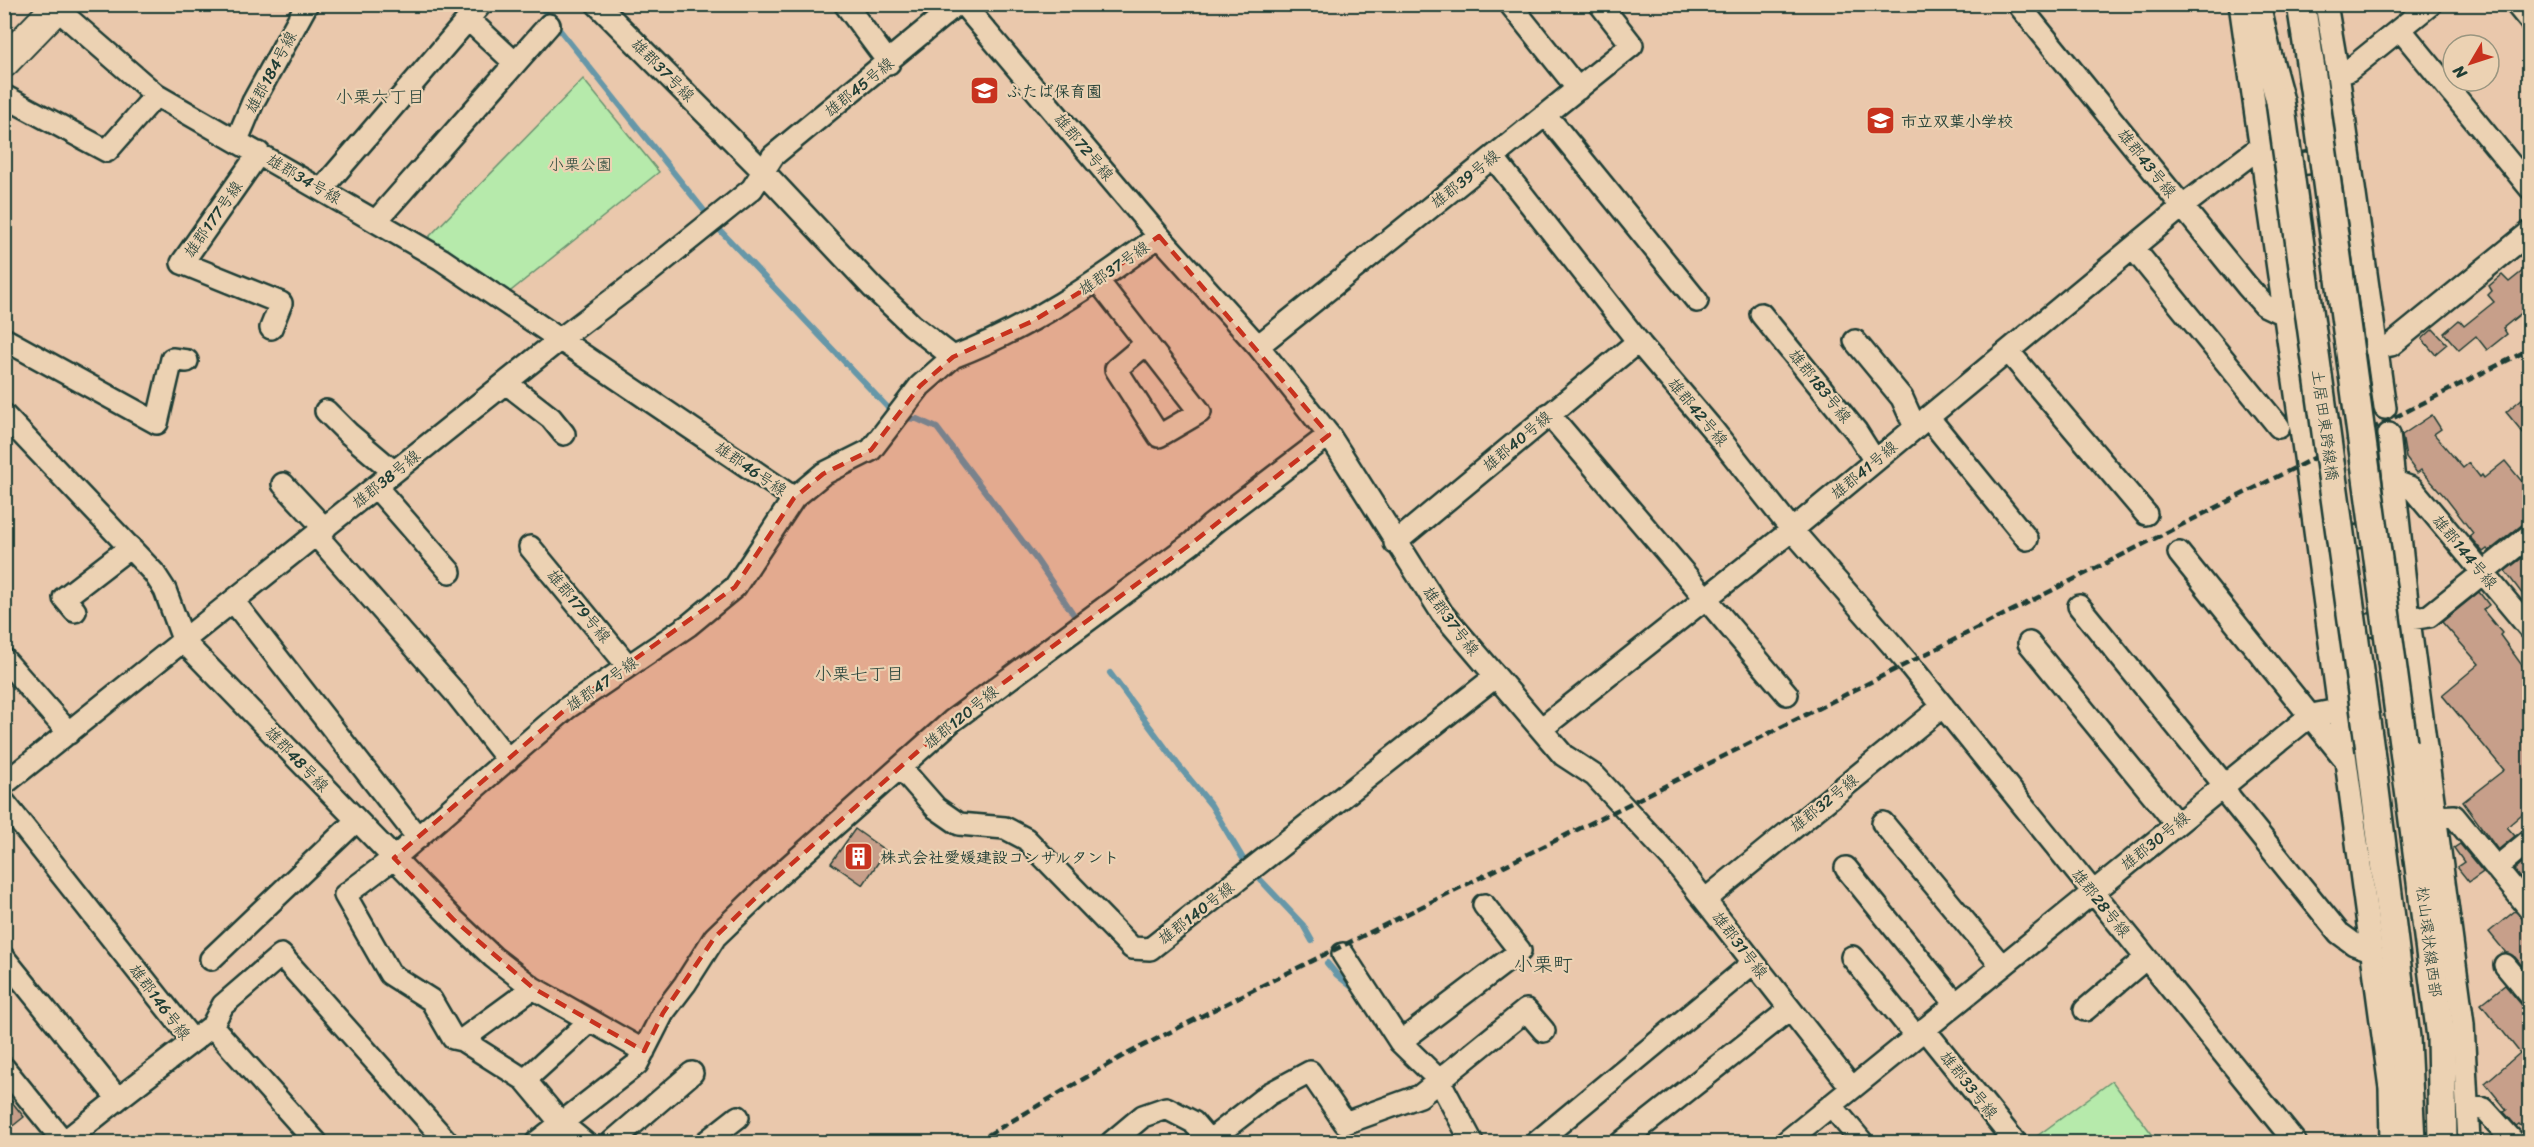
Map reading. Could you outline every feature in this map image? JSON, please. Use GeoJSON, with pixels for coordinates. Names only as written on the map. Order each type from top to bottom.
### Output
{"type":"FeatureCollection","features":[{"type":"Feature","properties":{"kind":"main road"},"geometry":{"type":"LineString","coordinates":[[8,53],[58,6]]}},
{"type":"Feature","properties":{"kind":"street","name":"雄郡184号線"},"geometry":{"type":"LineString","coordinates":[[237,140],[253,102],[308,4]]}},
{"type":"Feature","properties":{"kind":"street","name":"雄郡37号線"},"geometry":{"type":"LineString","coordinates":[[597,4],[764,171],[873,288],[912,325],[953,357],[982,346],[1033,321],[1098,281],[1159,236],[1258,346],[1329,435],[1395,543],[1442,613],[1563,755],[1595,776],[1623,807]]}},
{"type":"Feature","properties":{"kind":"street"},"geometry":{"type":"LineString","coordinates":[[845,4],[889,63]]}},
{"type":"Feature","properties":{"kind":"street","name":"雄郡45号線"},"geometry":{"type":"LineString","coordinates":[[764,171],[773,156],[889,63],[957,4]]}},
{"type":"Feature","properties":{"kind":"street","name":"雄郡72号線"},"geometry":{"type":"LineString","coordinates":[[963,4],[1159,236]]}},
{"type":"Feature","properties":{"kind":"street"},"geometry":{"type":"LineString","coordinates":[[1510,4],[1578,89]]}},
{"type":"Feature","properties":{"kind":"street","name":"雄郡39号線"},"geometry":{"type":"LineString","coordinates":[[1258,346],[1632,45],[1600,4]]}},
{"type":"Feature","properties":{"kind":"street","name":"雄郡43号線"},"geometry":{"type":"LineString","coordinates":[[2018,4],[2265,305],[2283,314]]}},
{"type":"Feature","properties":{"kind":"street"},"geometry":{"type":"LineString","coordinates":[[2240,4],[2252,153],[2264,169],[2338,710],[2357,754],[2406,1038],[2410,1143]]}},
{"type":"Feature","properties":{"kind":"street"},"geometry":{"type":"LineString","coordinates":[[2256,4],[2266,53],[2280,100]]}},
{"type":"Feature","properties":{"kind":"street"},"geometry":{"type":"LineString","coordinates":[[2272,4],[2279,35],[2280,100]]}},
{"type":"Feature","properties":{"kind":"street","name":"土居田東跨線橋"},"geometry":{"type":"LineString","coordinates":[[2301,4],[2403,743]]}},
{"type":"Feature","properties":{"kind":"street"},"geometry":{"type":"LineString","coordinates":[[2326,4],[2385,408]]}},
{"type":"Feature","properties":{"kind":"street"},"geometry":{"type":"LineString","coordinates":[[2338,74],[2348,70],[2431,4]]}},
{"type":"Feature","properties":{"kind":"street"},"geometry":{"type":"LineString","coordinates":[[2516,4],[2529,21]]}},
{"type":"Feature","properties":{"kind":"street","name":"雄郡34号線"},"geometry":{"type":"LineString","coordinates":[[58,6],[156,95],[441,259],[559,340]]}},
{"type":"Feature","properties":{"kind":"street"},"geometry":{"type":"LineString","coordinates":[[322,189],[475,12],[515,63]]}},
{"type":"Feature","properties":{"kind":"street"},"geometry":{"type":"LineString","coordinates":[[376,221],[549,25]]}},
{"type":"Feature","properties":{"kind":"street"},"geometry":{"type":"LineString","coordinates":[[2400,29],[2529,188]]}},
{"type":"Feature","properties":{"kind":"street"},"geometry":{"type":"LineString","coordinates":[[4,96],[107,151],[156,95]]}},
{"type":"Feature","properties":{"kind":"street","name":"土居田東跨線橋"},"geometry":{"type":"LineString","coordinates":[[2280,100],[2357,754]]}},
{"type":"Feature","properties":{"kind":"street"},"geometry":{"type":"LineString","coordinates":[[1546,115],[1697,301]]}},
{"type":"Feature","properties":{"kind":"street","name":"雄郡177号線"},"geometry":{"type":"LineString","coordinates":[[260,153],[182,263],[281,303],[271,328]]}},
{"type":"Feature","properties":{"kind":"street","name":"雄郡41号線"},"geometry":{"type":"LineString","coordinates":[[1541,729],[1792,530],[2183,206],[2252,153]]}},
{"type":"Feature","properties":{"kind":"street","name":"雄郡42号線"},"geometry":{"type":"LineString","coordinates":[[1492,157],[1640,344],[1713,430],[1792,530],[1908,663]]}},
{"type":"Feature","properties":{"kind":"street"},"geometry":{"type":"LineString","coordinates":[[2264,169],[2349,158]]}},
{"type":"Feature","properties":{"kind":"street","name":"雄郡38号線"},"geometry":{"type":"LineString","coordinates":[[4,784],[559,340],[649,272],[752,189],[764,171]]}},
{"type":"Feature","properties":{"kind":"street"},"geometry":{"type":"LineString","coordinates":[[2375,348],[2391,345],[2529,232]]}},
{"type":"Feature","properties":{"kind":"street"},"geometry":{"type":"LineString","coordinates":[[2133,248],[2279,427]]}},
{"type":"Feature","properties":{"kind":"street"},"geometry":{"type":"LineString","coordinates":[[1098,281],[1147,343]]}},
{"type":"Feature","properties":{"kind":"street"},"geometry":{"type":"LineString","coordinates":[[2283,314],[2369,304]]}},
{"type":"Feature","properties":{"kind":"street","name":"雄郡183号線"},"geometry":{"type":"LineString","coordinates":[[1761,314],[1857,431],[1875,461]]}},
{"type":"Feature","properties":{"kind":"street"},"geometry":{"type":"LineString","coordinates":[[4,339],[158,423],[172,358],[187,361]]}},
{"type":"Feature","properties":{"kind":"street","name":"雄郡46号線"},"geometry":{"type":"LineString","coordinates":[[559,340],[794,498],[823,474],[871,450],[920,386],[953,357]]}},
{"type":"Feature","properties":{"kind":"street"},"geometry":{"type":"LineString","coordinates":[[1855,341],[1922,422],[2027,538]]}},
{"type":"Feature","properties":{"kind":"street","name":"雄郡40号線"},"geometry":{"type":"LineString","coordinates":[[1395,543],[1630,348],[1640,344]]}},
{"type":"Feature","properties":{"kind":"street"},"geometry":{"type":"LineString","coordinates":[[2008,351],[2146,514]]}},
{"type":"Feature","properties":{"kind":"street"},"geometry":{"type":"LineString","coordinates":[[506,383],[551,418],[564,434]]}},
{"type":"Feature","properties":{"kind":"street"},"geometry":{"type":"LineString","coordinates":[[326,411],[394,472]]}},
{"type":"Feature","properties":{"kind":"street"},"geometry":{"type":"LineString","coordinates":[[1549,414],[1787,694]]}},
{"type":"Feature","properties":{"kind":"street","name":"雄郡48号線"},"geometry":{"type":"LineString","coordinates":[[4,415],[154,573],[165,590],[184,642],[462,927],[493,957],[533,988],[644,1051]]}},
{"type":"Feature","properties":{"kind":"street","name":"雄郡120号線"},"geometry":{"type":"LineString","coordinates":[[537,1143],[637,1064],[663,1013],[715,937],[777,877],[952,721],[1192,543],[1329,435]]}},
{"type":"Feature","properties":{"kind":"street"},"geometry":{"type":"LineString","coordinates":[[2389,435],[2409,620],[2463,1024],[2469,1143]]}},
{"type":"Feature","properties":{"kind":"street","name":"雄郡144号線"},"geometry":{"type":"LineString","coordinates":[[2395,482],[2412,488],[2529,629]]}},
{"type":"Feature","properties":{"kind":"street"},"geometry":{"type":"LineString","coordinates":[[284,484],[320,532],[443,679],[507,760]]}},
{"type":"Feature","properties":{"kind":"street"},"geometry":{"type":"LineString","coordinates":[[376,487],[450,572]]}},
{"type":"Feature","properties":{"kind":"street","name":"雄郡47号線"},"geometry":{"type":"LineString","coordinates":[[462,1040],[453,1038],[431,1000],[390,974],[345,895],[418,838],[567,708],[689,625],[735,587],[794,498]]}},
{"type":"Feature","properties":{"kind":"street"},"geometry":{"type":"LineString","coordinates":[[2316,542],[2399,531]]}},
{"type":"Feature","properties":{"kind":"street"},"geometry":{"type":"LineString","coordinates":[[2328,631],[2429,616],[2529,535]]}},
{"type":"Feature","properties":{"kind":"street"},"geometry":{"type":"LineString","coordinates":[[75,611],[64,598],[130,547]]}},
{"type":"Feature","properties":{"kind":"street","name":"雄郡179号線"},"geometry":{"type":"LineString","coordinates":[[530,547],[628,666]]}},
{"type":"Feature","properties":{"kind":"street"},"geometry":{"type":"LineString","coordinates":[[2179,553],[2312,715],[2357,754],[2371,950],[2390,1088],[2391,1143]]}},
{"type":"Feature","properties":{"kind":"street"},"geometry":{"type":"LineString","coordinates":[[234,602],[418,838]]}},
{"type":"Feature","properties":{"kind":"street"},"geometry":{"type":"LineString","coordinates":[[2079,606],[2339,933],[2354,944],[2371,950]]}},
{"type":"Feature","properties":{"kind":"street"},"geometry":{"type":"LineString","coordinates":[[2029,643],[2176,823]]}},
{"type":"Feature","properties":{"kind":"street"},"geometry":{"type":"LineString","coordinates":[[4,659],[69,733]]}},
{"type":"Feature","properties":{"kind":"street","name":"雄郡28号線"},"geometry":{"type":"LineString","coordinates":[[1908,663],[2295,1143]]}},
{"type":"Feature","properties":{"kind":"street","name":"雄郡140号線"},"geometry":{"type":"LineString","coordinates":[[901,768],[936,808],[959,824],[1005,828],[1026,839],[1132,948],[1150,950],[1495,677]]}},
{"type":"Feature","properties":{"kind":"street","name":"雄郡32号線"},"geometry":{"type":"LineString","coordinates":[[1705,900],[1943,706]]}},
{"type":"Feature","properties":{"kind":"street","name":"雄郡30号線"},"geometry":{"type":"LineString","coordinates":[[1786,1143],[2001,965],[2312,715],[2338,710]]}},
{"type":"Feature","properties":{"kind":"street","name":"松山環状線西部"},"geometry":{"type":"LineString","coordinates":[[2403,743],[2441,1037],[2443,1143]]}},
{"type":"Feature","properties":{"kind":"street","name":"雄郡146号線"},"geometry":{"type":"LineString","coordinates":[[4,802],[193,1041],[118,1099],[72,1141]]}},
{"type":"Feature","properties":{"kind":"street","name":"雄郡31号線"},"geometry":{"type":"LineString","coordinates":[[1623,807],[1674,861],[1852,1088]]}},
{"type":"Feature","properties":{"kind":"street"},"geometry":{"type":"LineString","coordinates":[[2436,817],[2454,816],[2529,909]]}},
{"type":"Feature","properties":{"kind":"street"},"geometry":{"type":"LineString","coordinates":[[211,959],[357,820]]}},
{"type":"Feature","properties":{"kind":"street"},"geometry":{"type":"LineString","coordinates":[[1883,823],[2001,965]]}},
{"type":"Feature","properties":{"kind":"street"},"geometry":{"type":"LineString","coordinates":[[2496,868],[2529,840]]}},
{"type":"Feature","properties":{"kind":"street"},"geometry":{"type":"LineString","coordinates":[[1846,868],[1955,1003]]}},
{"type":"Feature","properties":{"kind":"street"},"geometry":{"type":"LineString","coordinates":[[1400,1042],[1520,951],[1484,905]]}},
{"type":"Feature","properties":{"kind":"street"},"geometry":{"type":"LineString","coordinates":[[1343,954],[1400,1042],[1439,1080],[1472,1143]]}},
{"type":"Feature","properties":{"kind":"street"},"geometry":{"type":"LineString","coordinates":[[193,1041],[212,1026],[223,1005],[281,955],[447,1143]]}},
{"type":"Feature","properties":{"kind":"street","name":"雄郡33号線"},"geometry":{"type":"LineString","coordinates":[[1852,957],[2015,1142]]}},
{"type":"Feature","properties":{"kind":"street"},"geometry":{"type":"LineString","coordinates":[[4,958],[118,1099]]}},
{"type":"Feature","properties":{"kind":"street"},"geometry":{"type":"LineString","coordinates":[[2085,1010],[2146,958]]}},
{"type":"Feature","properties":{"kind":"street"},"geometry":{"type":"LineString","coordinates":[[1537,1143],[1753,963]]}},
{"type":"Feature","properties":{"kind":"street"},"geometry":{"type":"LineString","coordinates":[[2505,965],[2529,995]]}},
{"type":"Feature","properties":{"kind":"street"},"geometry":{"type":"LineString","coordinates":[[533,988],[462,1040],[525,1080],[561,1123],[584,1143]]}},
{"type":"Feature","properties":{"kind":"street"},"geometry":{"type":"LineString","coordinates":[[1112,1143],[1143,1116],[1166,1108],[1192,1122],[1209,1142],[1269,1094],[1310,1072],[1345,1123],[1420,1096],[1526,1010],[1544,1031]]}},
{"type":"Feature","properties":{"kind":"street"},"geometry":{"type":"LineString","coordinates":[[1622,1143],[1789,1010]]}},
{"type":"Feature","properties":{"kind":"street"},"geometry":{"type":"LineString","coordinates":[[525,1080],[590,1021]]}},
{"type":"Feature","properties":{"kind":"street"},"geometry":{"type":"LineString","coordinates":[[212,1026],[316,1143]]}},
{"type":"Feature","properties":{"kind":"street"},"geometry":{"type":"LineString","coordinates":[[4,1068],[64,1142],[72,1141]]}},
{"type":"Feature","properties":{"kind":"street"},"geometry":{"type":"LineString","coordinates":[[612,1143],[693,1073]]}},
{"type":"Feature","properties":{"kind":"street"},"geometry":{"type":"LineString","coordinates":[[1831,1105],[1862,1143]]}},
{"type":"Feature","properties":{"kind":"street"},"geometry":{"type":"LineString","coordinates":[[2468,1107],[2480,1107],[2490,1113],[2514,1143]]}},
{"type":"Feature","properties":{"kind":"street"},"geometry":{"type":"LineString","coordinates":[[706,1143],[738,1117]]}},
{"type":"Feature","properties":{"kind":"highlighted area"},"geometry":{"type":"Polygon","coordinates":[[[1159,236],[1329,435],[1192,543],[952,721],[777,877],[715,937],[663,1013],[644,1051],[533,988],[454,920],[394,858],[567,708],[735,587],[794,498],[823,474],[871,450],[920,386],[953,357],[1033,321],[1098,281],[1159,236]]]}},
{"type":"Feature","properties":{"kind":"green space","name":"小栗公園"},"geometry":{"type":"Polygon","coordinates":[[[583,79],[659,172],[507,294],[427,239],[583,79]]]}},
{"type":"Feature","properties":{"kind":"green space"},"geometry":{"type":"Polygon","coordinates":[[[2112,1081],[2158,1142],[2029,1142],[2112,1081]]]}},
{"type":"Feature","properties":{"kind":"building"},"geometry":{"type":"Polygon","coordinates":[[[2529,266],[2529,307],[2503,328],[2507,334],[2487,350],[2476,336],[2459,350],[2444,333],[2459,320],[2464,326],[2494,302],[2488,295],[2492,291],[2489,286],[2502,275],[2509,282],[2529,266]]]}},
{"type":"Feature","properties":{"kind":"building"},"geometry":{"type":"Polygon","coordinates":[[[2433,329],[2447,344],[2435,354],[2422,339],[2433,329]]]}},
{"type":"Feature","properties":{"kind":"building"},"geometry":{"type":"Polygon","coordinates":[[[2529,393],[2529,440],[2506,412],[2529,393]]]}},
{"type":"Feature","properties":{"kind":"building"},"geometry":{"type":"Polygon","coordinates":[[[2432,415],[2441,429],[2434,434],[2463,468],[2469,463],[2480,477],[2482,475],[2484,478],[2505,461],[2529,490],[2529,522],[2489,551],[2487,549],[2483,552],[2469,536],[2473,533],[2445,497],[2421,470],[2417,473],[2406,458],[2402,435],[2432,415]]]}},
{"type":"Feature","properties":{"kind":"building"},"geometry":{"type":"Polygon","coordinates":[[[2526,555],[2529,559],[2529,603],[2505,571],[2526,555]]]}},
{"type":"Feature","properties":{"kind":"building"},"geometry":{"type":"Polygon","coordinates":[[[2479,592],[2489,605],[2483,610],[2502,633],[2500,635],[2529,675],[2529,808],[2507,827],[2515,836],[2498,850],[2463,802],[2504,770],[2442,695],[2479,664],[2442,622],[2479,592]]]}},
{"type":"Feature","properties":{"kind":"building","name":"株式会社愛媛建設コンサルタント"},"geometry":{"type":"Polygon","coordinates":[[[855,829],[886,851],[863,885],[831,863],[855,829]]]}},
{"type":"Feature","properties":{"kind":"building"},"geometry":{"type":"Polygon","coordinates":[[[2460,844],[2483,872],[2469,882],[2457,867],[2464,862],[2454,848],[2460,844]]]}},
{"type":"Feature","properties":{"kind":"building"},"geometry":{"type":"Polygon","coordinates":[[[2529,857],[2529,888],[2514,870],[2529,857]]]}},
{"type":"Feature","properties":{"kind":"building"},"geometry":{"type":"Polygon","coordinates":[[[2515,911],[2529,921],[2529,974],[2515,957],[2506,953],[2489,932],[2515,911]]]}},
{"type":"Feature","properties":{"kind":"building"},"geometry":{"type":"Polygon","coordinates":[[[2505,985],[2521,1004],[2529,1007],[2529,1119],[2521,1126],[2519,1124],[2516,1126],[2504,1112],[2507,1110],[2485,1083],[2520,1053],[2481,1004],[2505,985]]]}},
{"type":"Feature","properties":{"kind":"building"},"geometry":{"type":"Polygon","coordinates":[[[4,1092],[24,1117],[4,1133],[4,1092]]]}},
{"type":"Feature","properties":{"kind":"waterway"},"geometry":{"type":"LineString","coordinates":[[539,4],[706,213]]}},
{"type":"Feature","properties":{"kind":"waterway"},"geometry":{"type":"LineString","coordinates":[[716,226],[890,410]]}},
{"type":"Feature","properties":{"kind":"waterway"},"geometry":{"type":"LineString","coordinates":[[904,418],[917,419],[937,428],[1036,559],[1076,618]]}},
{"type":"Feature","properties":{"kind":"waterway"},"geometry":{"type":"LineString","coordinates":[[1110,673],[1211,805],[1245,862]]}},
{"type":"Feature","properties":{"kind":"waterway"},"geometry":{"type":"LineString","coordinates":[[1255,874],[1303,925],[1312,941]]}},
{"type":"Feature","properties":{"kind":"waterway"},"geometry":{"type":"LineString","coordinates":[[1327,963],[1337,975],[1359,993]]}},
{"type":"Feature","properties":{"kind":"railway"},"geometry":{"type":"LineString","coordinates":[[976,1142],[1121,1057],[1623,807],[2530,349]]}},
{"type":"Feature","properties":{"kind":"place","name":"ふたば保育園"},"geometry":{"type":"Point","coordinates":[985,91]}},
{"type":"Feature","properties":{"kind":"place","name":"市立双葉小学校"},"geometry":{"type":"Point","coordinates":[1880,121]}},
{"type":"Feature","properties":{"kind":"place","name":"株式会社愛媛建設コンサルタント"},"geometry":{"type":"Point","coordinates":[859,857]}},
{"type":"Feature","properties":{"kind":"district","name":"小栗六丁目"},"geometry":{"type":"Point","coordinates":[380,97]}},
{"type":"Feature","properties":{"kind":"district","name":"小栗七丁目"},"geometry":{"type":"Point","coordinates":[859,674]}},
{"type":"Feature","properties":{"kind":"district","name":"小栗町"},"geometry":{"type":"Point","coordinates":[1543,964]}}]}
